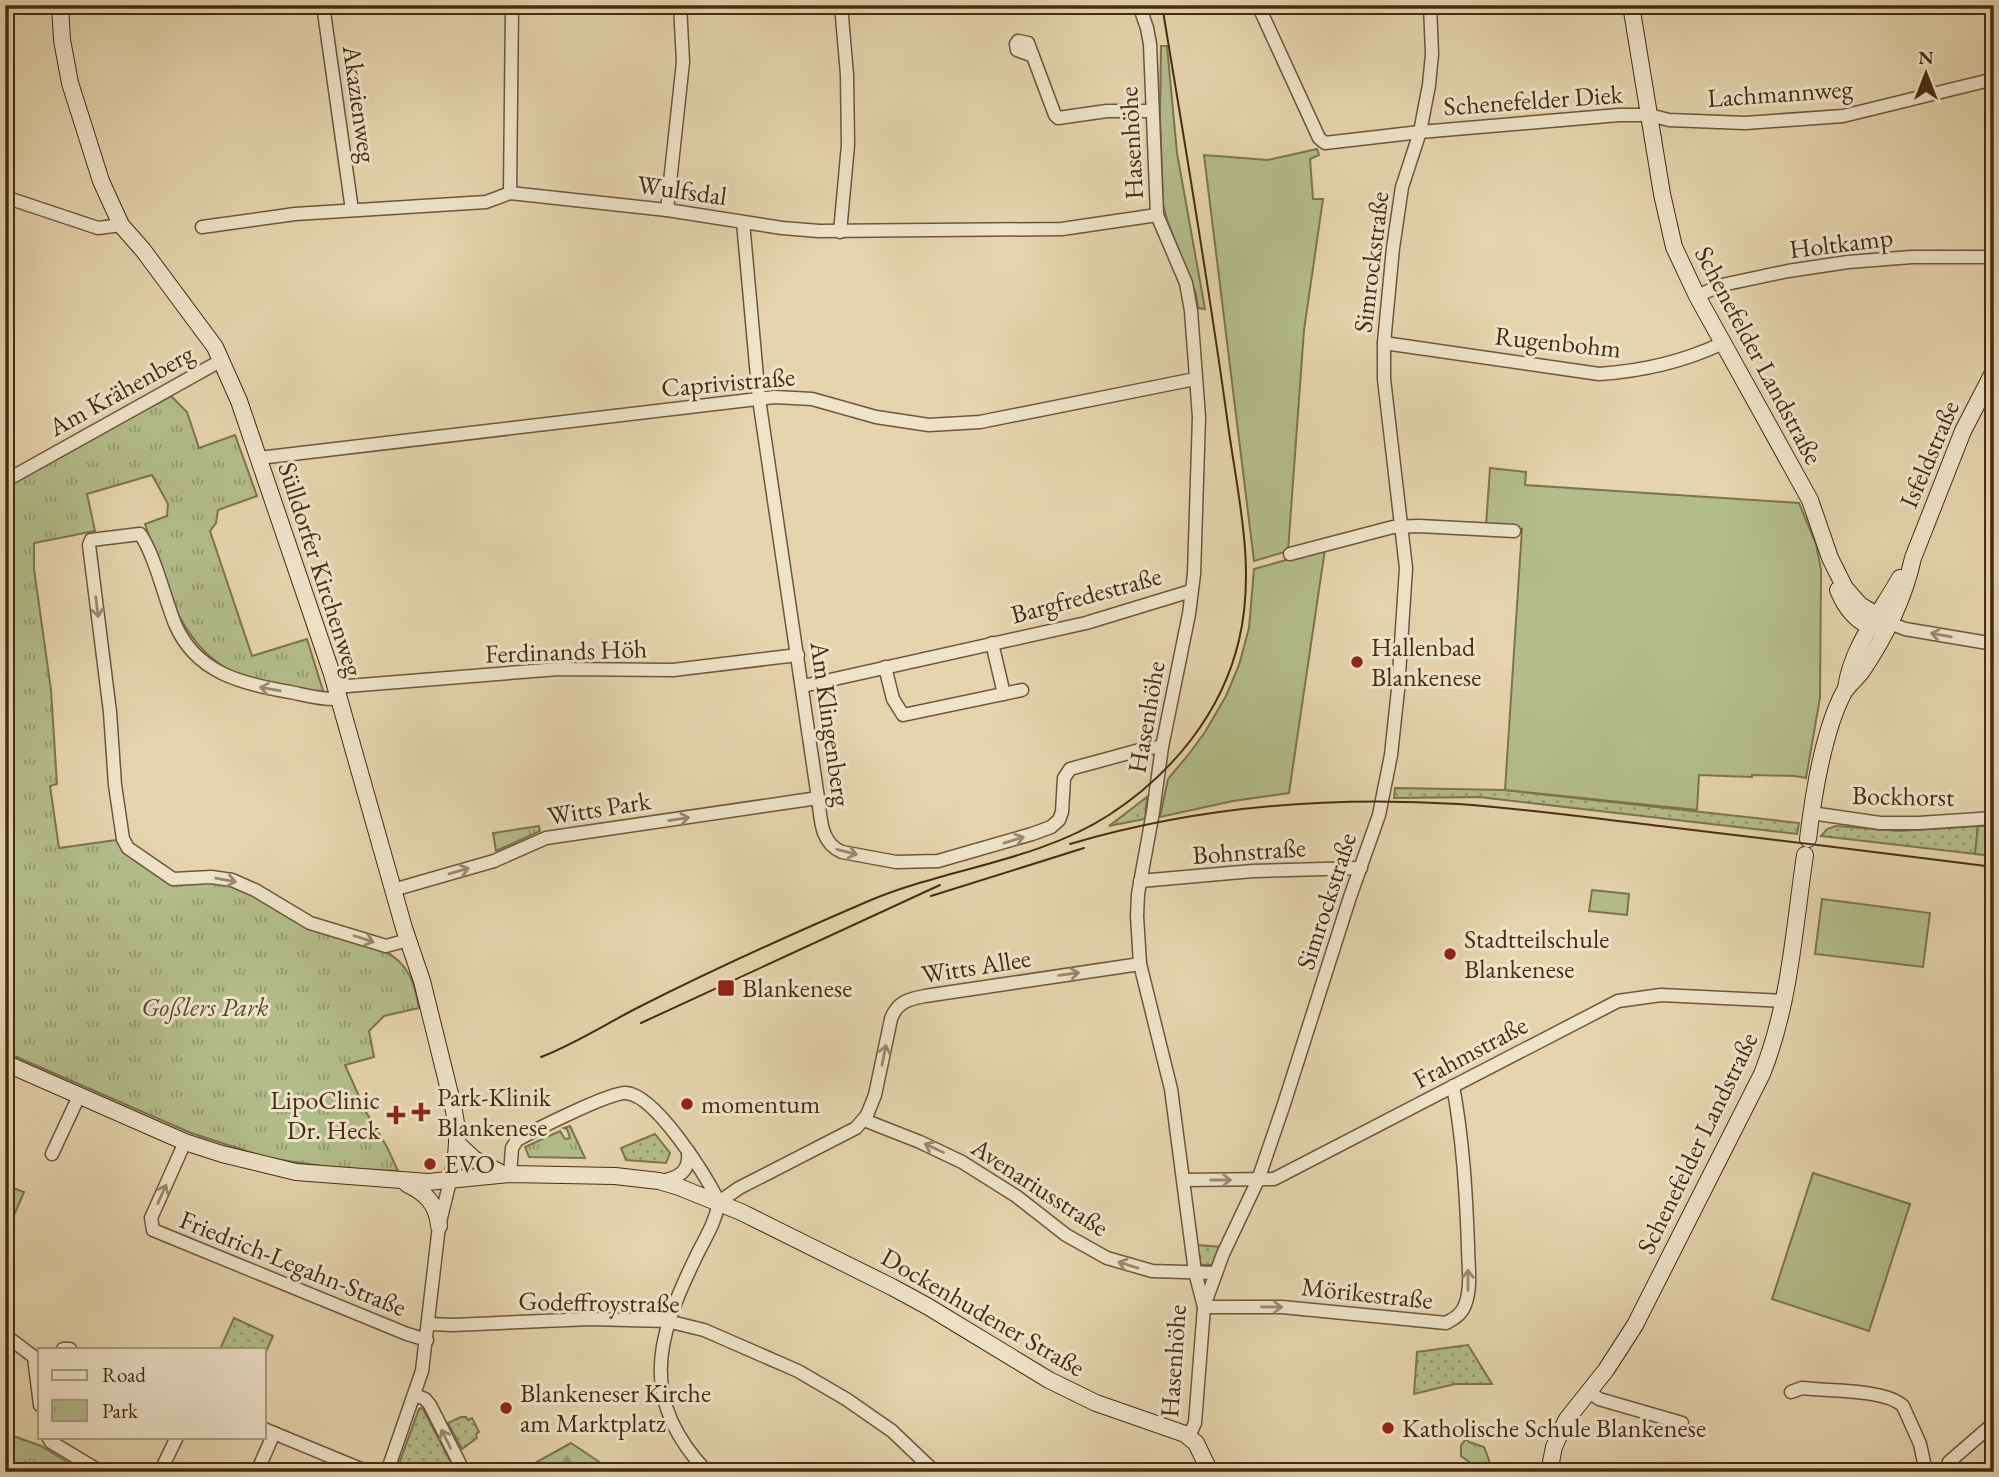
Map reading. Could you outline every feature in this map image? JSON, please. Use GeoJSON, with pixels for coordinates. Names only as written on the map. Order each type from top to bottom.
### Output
{"type":"FeatureCollection","features":[{"type":"Feature","properties":{"kind":"main road","name":"Sülldorfer Kirchenweg"},"geometry":{"type":"LineString","coordinates":[[60,5],[62,40],[70,83],[101,181],[121,225],[198,324],[222,360],[259,458],[319,634],[422,981],[452,1102],[458,1144],[450,1181]]}},
{"type":"Feature","properties":{"kind":"main road","name":"Schenefelder Landstraße"},"geometry":{"type":"LineString","coordinates":[[1631,5],[1662,194],[1674,247],[1697,296],[1810,500],[1843,603],[1854,616],[1879,622]]}},
{"type":"Feature","properties":{"kind":"main road","name":"Isfeldstraße"},"geometry":{"type":"LineString","coordinates":[[1846,689],[1851,663],[1879,622],[1899,603],[1913,558],[1963,431],[1994,371]]}},
{"type":"Feature","properties":{"kind":"main road","name":"Schenefelder Landstraße"},"geometry":{"type":"LineString","coordinates":[[1549,1472],[1554,1447],[1561,1431],[1635,1325],[1762,1074],[1774,1044],[1785,1001],[1811,813],[1823,756],[1846,689]]}},
{"type":"Feature","properties":{"kind":"main road","name":"Dockenhudener Straße"},"geometry":{"type":"LineString","coordinates":[[5,1063],[185,1142],[296,1172],[401,1181],[450,1181],[507,1174],[615,1176],[659,1181],[719,1202],[842,1262],[927,1306],[1049,1381],[1096,1403],[1189,1436]]}},
{"type":"Feature","properties":{"kind":"main road"},"geometry":{"type":"LineString","coordinates":[[458,1144],[474,1159],[507,1174]]}},
{"type":"Feature","properties":{"kind":"main road"},"geometry":{"type":"LineString","coordinates":[[401,1181],[428,1198],[436,1211],[439,1226]]}},
{"type":"Feature","properties":{"kind":"main road"},"geometry":{"type":"LineString","coordinates":[[1189,1436],[1196,1443],[1210,1472]]}},
{"type":"Feature","properties":{"kind":"street","name":"Akazienweg"},"geometry":{"type":"LineString","coordinates":[[324,5],[352,210]]}},
{"type":"Feature","properties":{"kind":"street"},"geometry":{"type":"LineString","coordinates":[[510,193],[512,5]]}},
{"type":"Feature","properties":{"kind":"street"},"geometry":{"type":"LineString","coordinates":[[667,210],[683,62],[680,5]]}},
{"type":"Feature","properties":{"kind":"street"},"geometry":{"type":"LineString","coordinates":[[840,232],[848,145],[847,75],[841,5]]}},
{"type":"Feature","properties":{"kind":"street","name":"Hasenhöhe"},"geometry":{"type":"LineString","coordinates":[[1139,5],[1150,44],[1157,215],[1186,283],[1191,310],[1199,417],[1194,574],[1189,614],[1162,747],[1137,911],[1140,964],[1171,1089],[1195,1272],[1204,1307],[1195,1423],[1189,1436]]}},
{"type":"Feature","properties":{"kind":"street","name":"Schenefelder Diek"},"geometry":{"type":"LineString","coordinates":[[1258,5],[1322,142],[1330,144],[1420,132],[1619,115],[1649,115]]}},
{"type":"Feature","properties":{"kind":"street","name":"Simrockstraße"},"geometry":{"type":"LineString","coordinates":[[1204,1307],[1240,1216],[1258,1180],[1387,782],[1396,720],[1406,568],[1384,379],[1384,343],[1392,248],[1402,187],[1425,111],[1432,54],[1430,5]]}},
{"type":"Feature","properties":{"kind":"street"},"geometry":{"type":"LineString","coordinates":[[1033,56],[1058,118],[1107,111],[1152,111]]}},
{"type":"Feature","properties":{"kind":"street","name":"Lachmannweg"},"geometry":{"type":"LineString","coordinates":[[1649,115],[1669,120],[1745,123],[1843,116],[1994,79]]}},
{"type":"Feature","properties":{"kind":"street","name":"Wulfsdal"},"geometry":{"type":"LineString","coordinates":[[202,227],[284,215],[486,202],[510,193],[667,210],[782,228],[840,232],[1062,229],[1157,215]]}},
{"type":"Feature","properties":{"kind":"street"},"geometry":{"type":"LineString","coordinates":[[5,197],[98,228],[121,225]]}},
{"type":"Feature","properties":{"kind":"street","name":"Am Klingenberg"},"geometry":{"type":"LineString","coordinates":[[743,222],[759,399],[818,798],[825,837],[834,849],[896,862],[938,861],[1032,834],[1055,824],[1062,812],[1064,778],[1070,769],[1147,748],[1162,747]]}},
{"type":"Feature","properties":{"kind":"street","name":"Holtkamp"},"geometry":{"type":"LineString","coordinates":[[1697,296],[1722,285],[1848,262],[1912,257],[1994,257]]}},
{"type":"Feature","properties":{"kind":"street","name":"Rugenbohm"},"geometry":{"type":"LineString","coordinates":[[1384,343],[1599,374],[1665,366],[1723,343]]}},
{"type":"Feature","properties":{"kind":"street","name":"Am Krähenberg"},"geometry":{"type":"LineString","coordinates":[[5,481],[222,360]]}},
{"type":"Feature","properties":{"kind":"street","name":"Caprivistraße"},"geometry":{"type":"LineString","coordinates":[[259,458],[791,397],[812,399],[876,417],[929,425],[980,422],[1195,379]]}},
{"type":"Feature","properties":{"kind":"street"},"geometry":{"type":"LineString","coordinates":[[1290,554],[1402,527],[1514,531]]}},
{"type":"Feature","properties":{"kind":"street"},"geometry":{"type":"LineString","coordinates":[[336,693],[251,686],[208,665],[194,652],[176,627],[143,536],[136,533],[91,540],[89,545],[110,712],[116,785],[123,839],[128,848],[173,879],[211,877],[232,880],[310,923],[383,946],[393,946],[408,940]]}},
{"type":"Feature","properties":{"kind":"street","name":"Bargfredestraße"},"geometry":{"type":"LineString","coordinates":[[803,686],[1092,621],[1191,591]]}},
{"type":"Feature","properties":{"kind":"street"},"geometry":{"type":"LineString","coordinates":[[1879,622],[1994,644]]}},
{"type":"Feature","properties":{"kind":"street","name":"Bargfredestraße"},"geometry":{"type":"LineString","coordinates":[[992,643],[1004,694]]}},
{"type":"Feature","properties":{"kind":"street","name":"Ferdinands Höh"},"geometry":{"type":"LineString","coordinates":[[336,693],[559,669],[673,670],[798,655]]}},
{"type":"Feature","properties":{"kind":"street"},"geometry":{"type":"LineString","coordinates":[[885,667],[893,699],[903,715],[1022,690]]}},
{"type":"Feature","properties":{"kind":"street","name":"Witts Park"},"geometry":{"type":"LineString","coordinates":[[393,890],[494,861],[546,838],[818,798]]}},
{"type":"Feature","properties":{"kind":"street","name":"Bockhorst"},"geometry":{"type":"LineString","coordinates":[[1811,813],[1880,823],[1994,818]]}},
{"type":"Feature","properties":{"kind":"street","name":"Bohnstraße"},"geometry":{"type":"LineString","coordinates":[[1140,881],[1148,883],[1253,871],[1361,868]]}},
{"type":"Feature","properties":{"kind":"street","name":"Witts Allee"},"geometry":{"type":"LineString","coordinates":[[864,1120],[875,1095],[891,1019],[902,1002],[925,996],[1140,964]]}},
{"type":"Feature","properties":{"kind":"street","name":"Frahmstraße"},"geometry":{"type":"LineString","coordinates":[[1184,1180],[1274,1179],[1596,1011],[1628,999],[1666,995],[1785,1001]]}},
{"type":"Feature","properties":{"kind":"street","name":"Mörikestraße"},"geometry":{"type":"LineString","coordinates":[[1204,1307],[1282,1307],[1447,1323],[1460,1315],[1469,1289],[1467,1215],[1462,1136],[1453,1086]]}},
{"type":"Feature","properties":{"kind":"street"},"geometry":{"type":"LineString","coordinates":[[507,1174],[512,1148],[517,1140],[604,1098],[626,1093],[642,1098],[688,1151],[704,1173],[719,1202]]}},
{"type":"Feature","properties":{"kind":"street"},"geometry":{"type":"LineString","coordinates":[[52,1154],[79,1096]]}},
{"type":"Feature","properties":{"kind":"street"},"geometry":{"type":"LineString","coordinates":[[708,1472],[677,1434],[665,1405],[660,1357],[667,1321],[713,1225],[719,1202],[739,1188],[848,1134],[864,1120]]}},
{"type":"Feature","properties":{"kind":"street","name":"Avenariusstraße"},"geometry":{"type":"LineString","coordinates":[[864,1120],[962,1162],[1016,1196],[1066,1235],[1107,1258],[1152,1271],[1195,1272]]}},
{"type":"Feature","properties":{"kind":"street","name":"Friedrich-Legahn-Straße"},"geometry":{"type":"LineString","coordinates":[[185,1142],[151,1218],[153,1230],[427,1340]]}},
{"type":"Feature","properties":{"kind":"street"},"geometry":{"type":"LineString","coordinates":[[659,1181],[673,1179],[682,1173],[687,1164],[688,1151]]}},
{"type":"Feature","properties":{"kind":"street"},"geometry":{"type":"LineString","coordinates":[[387,1472],[422,1371],[439,1226],[450,1181]]}},
{"type":"Feature","properties":{"kind":"street"},"geometry":{"type":"LineString","coordinates":[[1195,1272],[1216,1273]]}},
{"type":"Feature","properties":{"kind":"street","name":"Godeffroystraße"},"geometry":{"type":"LineString","coordinates":[[429,1324],[590,1319],[667,1321],[704,1330],[798,1371],[846,1399],[892,1431],[935,1472]]}},
{"type":"Feature","properties":{"kind":"street"},"geometry":{"type":"LineString","coordinates":[[5,1335],[37,1356]]}},
{"type":"Feature","properties":{"kind":"street"},"geometry":{"type":"LineString","coordinates":[[1791,1392],[1802,1388],[1882,1396],[1898,1402],[1903,1406],[1920,1444],[1926,1472]]}},
{"type":"Feature","properties":{"kind":"street"},"geometry":{"type":"LineString","coordinates":[[1589,1391],[1600,1399],[1682,1423]]}},
{"type":"Feature","properties":{"kind":"street"},"geometry":{"type":"LineString","coordinates":[[415,1395],[425,1399],[430,1405],[464,1472]]}},
{"type":"Feature","properties":{"kind":"street"},"geometry":{"type":"LineString","coordinates":[[1945,1472],[1949,1462],[1994,1423]]}},
{"type":"Feature","properties":{"kind":"street"},"geometry":{"type":"LineString","coordinates":[[257,1472],[269,1431],[368,1472]]}},
{"type":"Feature","properties":{"kind":"street"},"geometry":{"type":"LineString","coordinates":[[49,1438],[101,1472]]}},
{"type":"Feature","properties":{"kind":"street"},"geometry":{"type":"LineString","coordinates":[[159,1472],[176,1438]]}},
{"type":"Feature","properties":{"kind":"green space"},"geometry":{"type":"Polygon","coordinates":[[[1161,46],[1167,46],[1177,153],[1205,309],[1198,308],[1196,294],[1163,204],[1161,46]]]}},
{"type":"Feature","properties":{"kind":"green space"},"geometry":{"type":"Polygon","coordinates":[[[1317,149],[1319,155],[1310,159],[1313,199],[1323,199],[1304,330],[1288,551],[1254,561],[1204,155],[1268,160],[1317,149]]]}},
{"type":"Feature","properties":{"kind":"green space","name":"Goßlers Park"},"geometry":{"type":"Polygon","coordinates":[[[171,396],[187,412],[199,448],[235,435],[257,496],[218,510],[216,523],[210,531],[252,656],[307,639],[324,694],[269,684],[239,675],[218,663],[201,648],[188,631],[167,590],[145,524],[167,516],[168,504],[152,475],[87,494],[95,531],[34,543],[34,569],[51,690],[57,784],[50,786],[59,848],[123,839],[173,879],[229,883],[383,950],[399,961],[412,981],[419,1008],[384,1016],[369,1031],[374,1057],[345,1065],[366,1112],[398,1171],[335,1168],[268,1158],[191,1133],[5,1052],[5,487],[155,402],[157,404],[171,396]]]}},
{"type":"Feature","properties":{"kind":"green space"},"geometry":{"type":"Polygon","coordinates":[[[1490,468],[1526,472],[1525,485],[1799,503],[1816,544],[1821,570],[1820,698],[1806,778],[1699,775],[1697,810],[1505,790],[1522,529],[1486,526],[1490,468]]]}},
{"type":"Feature","properties":{"kind":"green space"},"geometry":{"type":"Polygon","coordinates":[[[1325,549],[1289,793],[1233,801],[1160,817],[1168,779],[1205,732],[1226,696],[1239,665],[1249,628],[1254,569],[1325,549]]]}},
{"type":"Feature","properties":{"kind":"green space"},"geometry":{"type":"Polygon","coordinates":[[[1395,788],[1505,790],[1799,823],[1797,834],[1479,797],[1394,798],[1395,788]]]}},
{"type":"Feature","properties":{"kind":"green space"},"geometry":{"type":"Polygon","coordinates":[[[1147,797],[1145,819],[1109,826],[1147,797]]]}},
{"type":"Feature","properties":{"kind":"green space"},"geometry":{"type":"Polygon","coordinates":[[[539,826],[540,831],[496,851],[493,833],[539,826]]]}},
{"type":"Feature","properties":{"kind":"green space"},"geometry":{"type":"Polygon","coordinates":[[[1836,826],[1899,831],[1978,826],[1975,854],[1821,836],[1827,829],[1836,826]]]}},
{"type":"Feature","properties":{"kind":"green space"},"geometry":{"type":"Polygon","coordinates":[[[1978,826],[1994,826],[1994,856],[1975,854],[1978,826]]]}},
{"type":"Feature","properties":{"kind":"green space"},"geometry":{"type":"Polygon","coordinates":[[[1592,890],[1629,894],[1627,915],[1589,911],[1592,890]]]}},
{"type":"Feature","properties":{"kind":"green space"},"geometry":{"type":"Polygon","coordinates":[[[1822,899],[1930,913],[1923,967],[1815,954],[1822,899]]]}},
{"type":"Feature","properties":{"kind":"green space"},"geometry":{"type":"Polygon","coordinates":[[[570,1126],[585,1158],[529,1157],[525,1147],[560,1131],[565,1139],[570,1138],[564,1128],[570,1126]]]}},
{"type":"Feature","properties":{"kind":"green space"},"geometry":{"type":"Polygon","coordinates":[[[655,1134],[670,1153],[666,1163],[626,1160],[621,1148],[655,1134]]]}},
{"type":"Feature","properties":{"kind":"green space"},"geometry":{"type":"Polygon","coordinates":[[[1813,1173],[1910,1204],[1869,1331],[1772,1299],[1813,1173]]]}},
{"type":"Feature","properties":{"kind":"green space"},"geometry":{"type":"Polygon","coordinates":[[[5,1185],[24,1192],[15,1213],[5,1209],[5,1185]]]}},
{"type":"Feature","properties":{"kind":"green space"},"geometry":{"type":"Polygon","coordinates":[[[1197,1245],[1222,1247],[1215,1265],[1202,1265],[1199,1262],[1197,1245]]]}},
{"type":"Feature","properties":{"kind":"green space"},"geometry":{"type":"Polygon","coordinates":[[[234,1318],[273,1336],[266,1352],[266,1348],[220,1348],[234,1318]]]}},
{"type":"Feature","properties":{"kind":"green space"},"geometry":{"type":"Polygon","coordinates":[[[1468,1345],[1492,1384],[1455,1384],[1414,1394],[1417,1352],[1468,1345]]]}},
{"type":"Feature","properties":{"kind":"green space"},"geometry":{"type":"Polygon","coordinates":[[[421,1408],[456,1472],[431,1472],[430,1468],[413,1467],[412,1472],[396,1472],[421,1408]]]}},
{"type":"Feature","properties":{"kind":"green space"},"geometry":{"type":"Polygon","coordinates":[[[461,1417],[468,1420],[472,1418],[479,1432],[476,1434],[477,1438],[462,1449],[448,1423],[461,1417]]]}},
{"type":"Feature","properties":{"kind":"green space"},"geometry":{"type":"Polygon","coordinates":[[[5,1433],[41,1446],[72,1465],[68,1472],[5,1472],[5,1433]]]}},
{"type":"Feature","properties":{"kind":"green space"},"geometry":{"type":"Polygon","coordinates":[[[1466,1439],[1484,1447],[1489,1460],[1488,1467],[1473,1465],[1461,1456],[1461,1445],[1466,1439]]]}},
{"type":"Feature","properties":{"kind":"green space"},"geometry":{"type":"Polygon","coordinates":[[[571,1443],[604,1465],[601,1472],[538,1472],[533,1464],[571,1443]]]}},
{"type":"Feature","properties":{"kind":"tram line"},"geometry":{"type":"LineString","coordinates":[[541,1057],[698,978],[871,900],[900,889],[1023,854],[1082,831],[1109,815],[1154,781],[1191,740],[1207,717],[1231,667],[1239,640],[1244,613],[1246,559],[1213,320],[1162,5]]}},
{"type":"Feature","properties":{"kind":"tram line"},"geometry":{"type":"LineString","coordinates":[[1070,844],[1117,831],[1213,813],[1311,803],[1409,802],[1537,811],[1994,867]]}},
{"type":"Feature","properties":{"kind":"tram line"},"geometry":{"type":"LineString","coordinates":[[931,896],[1084,848]]}},
{"type":"Feature","properties":{"kind":"tram line"},"geometry":{"type":"LineString","coordinates":[[641,1023],[940,885]]}},
{"type":"Feature","properties":{"kind":"place","name":"Hallenbad Blankenese"},"geometry":{"type":"Point","coordinates":[1357,662]}},
{"type":"Feature","properties":{"kind":"place","name":"Stadtteilschule Blankenese"},"geometry":{"type":"Point","coordinates":[1450,954]}},
{"type":"Feature","properties":{"kind":"place","name":"Blankenese"},"geometry":{"type":"Point","coordinates":[726,988]}},
{"type":"Feature","properties":{"kind":"place","name":"momentum"},"geometry":{"type":"Point","coordinates":[687,1104]}},
{"type":"Feature","properties":{"kind":"place","name":"Park-Klinik Blankenese"},"geometry":{"type":"Point","coordinates":[421,1112]}},
{"type":"Feature","properties":{"kind":"place","name":"LipoClinic Dr. Heck"},"geometry":{"type":"Point","coordinates":[396,1115]}},
{"type":"Feature","properties":{"kind":"place","name":"EVO"},"geometry":{"type":"Point","coordinates":[430,1164]}},
{"type":"Feature","properties":{"kind":"place","name":"Blankeneser Kirche am Marktplatz"},"geometry":{"type":"Point","coordinates":[506,1408]}},
{"type":"Feature","properties":{"kind":"place","name":"Katholische Schule Blankenese"},"geometry":{"type":"Point","coordinates":[1388,1428]}}]}
